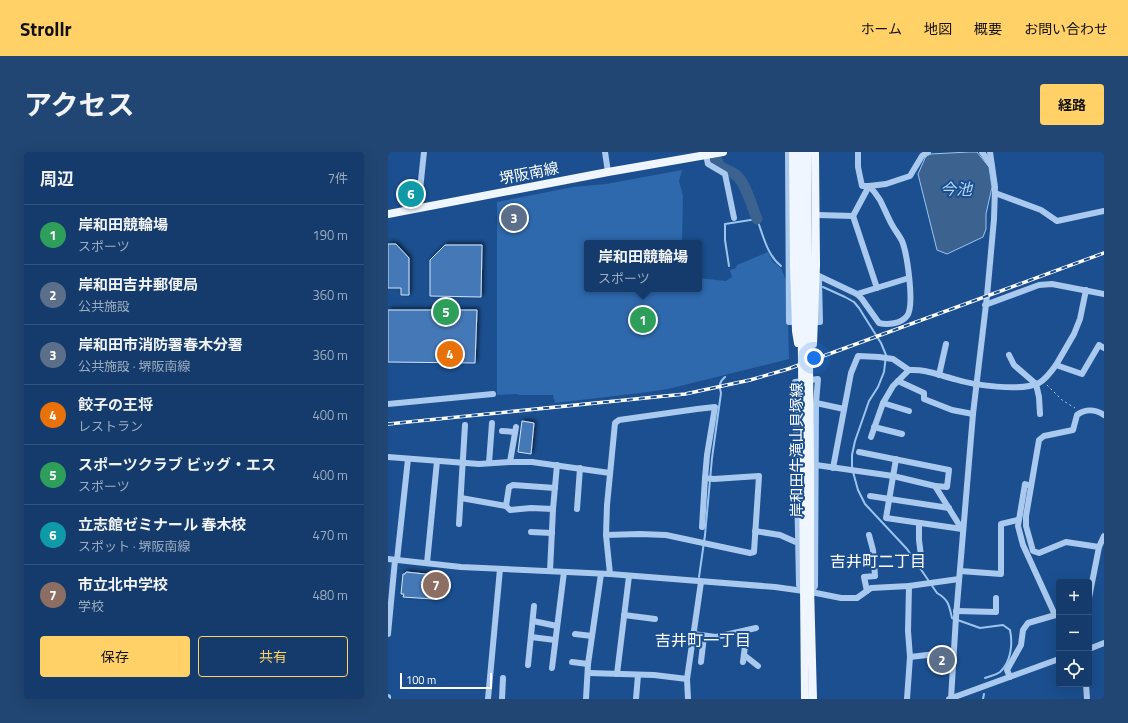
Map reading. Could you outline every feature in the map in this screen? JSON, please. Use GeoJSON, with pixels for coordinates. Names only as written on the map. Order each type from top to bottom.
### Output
{"type":"FeatureCollection","features":[{"type":"Feature","properties":{"kind":"main road","name":"堺阪南線"},"geometry":{"type":"LineString","coordinates":[[388,214],[705,154],[723,152]]}},
{"type":"Feature","properties":{"kind":"main road"},"geometry":{"type":"LineString","coordinates":[[793,152],[796,331],[806,369]]}},
{"type":"Feature","properties":{"kind":"main road","name":"岸和田牛滝山貝塚線"},"geometry":{"type":"LineString","coordinates":[[800,152],[810,467],[805,699]]}},
{"type":"Feature","properties":{"kind":"main road","name":"岸和田牛滝山貝塚線"},"geometry":{"type":"LineString","coordinates":[[806,369],[807,152]]}},
{"type":"Feature","properties":{"kind":"main road"},"geometry":{"type":"LineString","coordinates":[[806,369],[814,337],[816,265],[814,152]]}},
{"type":"Feature","properties":{"kind":"main road","name":"岸和田牛滝山貝塚線"},"geometry":{"type":"LineString","coordinates":[[807,591],[813,699]]}},
{"type":"Feature","properties":{"kind":"street"},"geometry":{"type":"LineString","coordinates":[[418,209],[424,152]]}},
{"type":"Feature","properties":{"kind":"street"},"geometry":{"type":"LineString","coordinates":[[605,152],[608,172]]}},
{"type":"Feature","properties":{"kind":"street"},"geometry":{"type":"LineString","coordinates":[[788,152],[789,322],[820,322],[818,152]]}},
{"type":"Feature","properties":{"kind":"street"},"geometry":{"type":"LineString","coordinates":[[858,152],[858,167],[862,186],[886,184],[910,176],[922,156],[928,152]]}},
{"type":"Feature","properties":{"kind":"street"},"geometry":{"type":"LineString","coordinates":[[982,152],[992,166]]}},
{"type":"Feature","properties":{"kind":"street"},"geometry":{"type":"LineString","coordinates":[[990,152],[995,187],[991,254],[962,530],[950,699],[1056,660]]}},
{"type":"Feature","properties":{"kind":"street"},"geometry":{"type":"LineString","coordinates":[[705,154],[708,164],[725,174],[731,189],[735,214]]}},
{"type":"Feature","properties":{"kind":"street"},"geometry":{"type":"LineString","coordinates":[[819,276],[857,294],[866,303],[879,323],[887,325],[903,319],[908,315],[910,304],[908,264],[902,242],[890,222],[880,200],[869,186]]}},
{"type":"Feature","properties":{"kind":"street"},"geometry":{"type":"LineString","coordinates":[[869,186],[853,216],[877,288]]}},
{"type":"Feature","properties":{"kind":"street"},"geometry":{"type":"LineString","coordinates":[[995,193],[1041,210],[1057,221],[1104,212]]}},
{"type":"Feature","properties":{"kind":"street"},"geometry":{"type":"LineString","coordinates":[[818,216],[853,216]]}},
{"type":"Feature","properties":{"kind":"street"},"geometry":{"type":"LineString","coordinates":[[857,294],[909,278]]}},
{"type":"Feature","properties":{"kind":"street"},"geometry":{"type":"LineString","coordinates":[[985,305],[1039,285],[1052,284],[1104,294]]}},
{"type":"Feature","properties":{"kind":"street"},"geometry":{"type":"LineString","coordinates":[[833,468],[851,373],[858,356],[892,359],[909,370],[921,369],[955,380],[977,384],[1020,388],[1036,384],[1050,374],[1074,334],[1080,319],[1086,290]]}},
{"type":"Feature","properties":{"kind":"street"},"geometry":{"type":"LineString","coordinates":[[939,375],[946,344]]}},
{"type":"Feature","properties":{"kind":"street"},"geometry":{"type":"LineString","coordinates":[[1056,365],[1082,374],[1099,345],[1104,348]]}},
{"type":"Feature","properties":{"kind":"street"},"geometry":{"type":"LineString","coordinates":[[1009,356],[1014,365],[1036,384],[1039,397],[1040,414]]}},
{"type":"Feature","properties":{"kind":"street"},"geometry":{"type":"LineString","coordinates":[[871,437],[883,403],[893,386],[909,370]]}},
{"type":"Feature","properties":{"kind":"street"},"geometry":{"type":"LineString","coordinates":[[807,591],[799,585],[795,382],[818,379],[810,467],[833,468],[893,476],[935,486],[947,487],[948,470],[859,452]]}},
{"type":"Feature","properties":{"kind":"street"},"geometry":{"type":"LineString","coordinates":[[898,381],[924,393],[924,399],[952,410],[973,414]]}},
{"type":"Feature","properties":{"kind":"street"},"geometry":{"type":"LineString","coordinates":[[388,404],[493,394]]}},
{"type":"Feature","properties":{"kind":"street"},"geometry":{"type":"LineString","coordinates":[[816,403],[844,409]]}},
{"type":"Feature","properties":{"kind":"street"},"geometry":{"type":"LineString","coordinates":[[883,403],[909,411]]}},
{"type":"Feature","properties":{"kind":"street"},"geometry":{"type":"LineString","coordinates":[[610,574],[606,535],[607,505],[615,423],[619,420],[715,407],[705,478],[702,527]]}},
{"type":"Feature","properties":{"kind":"street"},"geometry":{"type":"LineString","coordinates":[[796,411],[816,410]]}},
{"type":"Feature","properties":{"kind":"street"},"geometry":{"type":"LineString","coordinates":[[1099,547],[1066,542],[1039,553],[1033,551],[1026,526],[1026,516],[1039,440],[1044,436],[1073,430],[1077,415],[1082,411],[1098,411],[1104,414]]}},
{"type":"Feature","properties":{"kind":"street"},"geometry":{"type":"LineString","coordinates":[[489,463],[492,424]]}},
{"type":"Feature","properties":{"kind":"street"},"geometry":{"type":"LineString","coordinates":[[459,524],[465,425]]}},
{"type":"Feature","properties":{"kind":"street"},"geometry":{"type":"LineString","coordinates":[[874,427],[902,434]]}},
{"type":"Feature","properties":{"kind":"street"},"geometry":{"type":"LineString","coordinates":[[502,431],[515,429],[510,462]]}},
{"type":"Feature","properties":{"kind":"street"},"geometry":{"type":"LineString","coordinates":[[388,457],[479,464],[532,462],[610,473]]}},
{"type":"Feature","properties":{"kind":"street"},"geometry":{"type":"LineString","coordinates":[[388,634],[389,605],[408,459]]}},
{"type":"Feature","properties":{"kind":"street"},"geometry":{"type":"LineString","coordinates":[[896,459],[886,518],[962,530]]}},
{"type":"Feature","properties":{"kind":"street"},"geometry":{"type":"LineString","coordinates":[[427,563],[437,461]]}},
{"type":"Feature","properties":{"kind":"street"},"geometry":{"type":"LineString","coordinates":[[550,571],[557,465]]}},
{"type":"Feature","properties":{"kind":"street"},"geometry":{"type":"LineString","coordinates":[[577,509],[580,468]]}},
{"type":"Feature","properties":{"kind":"street"},"geometry":{"type":"LineString","coordinates":[[606,535],[666,535],[750,553],[754,552],[758,476],[714,479],[705,478]]}},
{"type":"Feature","properties":{"kind":"street"},"geometry":{"type":"LineString","coordinates":[[1031,486],[1025,484],[1018,526],[1023,546],[1056,613]]}},
{"type":"Feature","properties":{"kind":"street"},"geometry":{"type":"LineString","coordinates":[[506,506],[509,488],[513,485],[555,488]]}},
{"type":"Feature","properties":{"kind":"street"},"geometry":{"type":"LineString","coordinates":[[935,486],[962,530]]}},
{"type":"Feature","properties":{"kind":"street"},"geometry":{"type":"LineString","coordinates":[[870,496],[949,508]]}},
{"type":"Feature","properties":{"kind":"street"},"geometry":{"type":"LineString","coordinates":[[461,498],[506,506],[510,510],[530,508],[553,509]]}},
{"type":"Feature","properties":{"kind":"street"},"geometry":{"type":"LineString","coordinates":[[960,570],[1001,574],[1001,524],[1018,520]]}},
{"type":"Feature","properties":{"kind":"street"},"geometry":{"type":"LineString","coordinates":[[919,523],[921,556]]}},
{"type":"Feature","properties":{"kind":"street"},"geometry":{"type":"LineString","coordinates":[[755,531],[780,535],[798,543]]}},
{"type":"Feature","properties":{"kind":"street"},"geometry":{"type":"LineString","coordinates":[[531,532],[552,533]]}},
{"type":"Feature","properties":{"kind":"street"},"geometry":{"type":"LineString","coordinates":[[867,591],[864,577],[875,576],[873,550],[869,535]]}},
{"type":"Feature","properties":{"kind":"street"},"geometry":{"type":"LineString","coordinates":[[1092,583],[1099,547],[1104,536]]}},
{"type":"Feature","properties":{"kind":"street"},"geometry":{"type":"LineString","coordinates":[[388,559],[461,567],[610,574],[775,587],[807,591],[841,598],[856,598],[871,588],[909,586],[959,579]]}},
{"type":"Feature","properties":{"kind":"street"},"geometry":{"type":"LineString","coordinates":[[489,699],[500,569]]}},
{"type":"Feature","properties":{"kind":"street"},"geometry":{"type":"LineString","coordinates":[[552,668],[564,572]]}},
{"type":"Feature","properties":{"kind":"street"},"geometry":{"type":"LineString","coordinates":[[586,699],[589,673],[588,664],[601,574]]}},
{"type":"Feature","properties":{"kind":"street"},"geometry":{"type":"LineString","coordinates":[[617,674],[630,576]]}},
{"type":"Feature","properties":{"kind":"street"},"geometry":{"type":"LineString","coordinates":[[688,699],[687,679],[700,582]]}},
{"type":"Feature","properties":{"kind":"street"},"geometry":{"type":"LineString","coordinates":[[907,699],[910,657],[908,631],[909,586]]}},
{"type":"Feature","properties":{"kind":"street"},"geometry":{"type":"LineString","coordinates":[[956,611],[996,612],[996,598]]}},
{"type":"Feature","properties":{"kind":"street"},"geometry":{"type":"LineString","coordinates":[[528,665],[534,606]]}},
{"type":"Feature","properties":{"kind":"street"},"geometry":{"type":"LineString","coordinates":[[624,615],[655,619]]}},
{"type":"Feature","properties":{"kind":"street"},"geometry":{"type":"LineString","coordinates":[[1010,677],[1007,670],[1021,645],[1023,630],[1028,623],[1056,615]]}},
{"type":"Feature","properties":{"kind":"street"},"geometry":{"type":"LineString","coordinates":[[533,622],[557,626]]}},
{"type":"Feature","properties":{"kind":"street"},"geometry":{"type":"LineString","coordinates":[[694,634],[716,637],[756,628]]}},
{"type":"Feature","properties":{"kind":"street"},"geometry":{"type":"LineString","coordinates":[[747,630],[743,658],[758,666]]}},
{"type":"Feature","properties":{"kind":"street"},"geometry":{"type":"LineString","coordinates":[[575,634],[592,636]]}},
{"type":"Feature","properties":{"kind":"street"},"geometry":{"type":"LineString","coordinates":[[701,662],[704,636]]}},
{"type":"Feature","properties":{"kind":"street"},"geometry":{"type":"LineString","coordinates":[[531,637],[556,640]]}},
{"type":"Feature","properties":{"kind":"street"},"geometry":{"type":"LineString","coordinates":[[1092,648],[1104,643]]}},
{"type":"Feature","properties":{"kind":"street"},"geometry":{"type":"LineString","coordinates":[[910,657],[936,654],[953,655]]}},
{"type":"Feature","properties":{"kind":"street"},"geometry":{"type":"LineString","coordinates":[[572,662],[588,664]]}},
{"type":"Feature","properties":{"kind":"street"},"geometry":{"type":"LineString","coordinates":[[589,673],[687,679]]}},
{"type":"Feature","properties":{"kind":"street"},"geometry":{"type":"LineString","coordinates":[[636,699],[638,675]]}},
{"type":"Feature","properties":{"kind":"street"},"geometry":{"type":"LineString","coordinates":[[502,699],[504,678]]}},
{"type":"Feature","properties":{"kind":"street"},"geometry":{"type":"LineString","coordinates":[[1086,687],[1087,699]]}},
{"type":"Feature","properties":{"kind":"path"},"geometry":{"type":"LineString","coordinates":[[1042,380],[1062,400],[1074,407],[1080,413]]}},
{"type":"Feature","properties":{"kind":"shaded area"},"geometry":{"type":"Polygon","coordinates":[[[682,170],[679,181],[683,196],[682,240],[584,240],[584,292],[702,292],[702,278],[726,281],[732,277],[730,270],[736,268],[737,265],[768,252],[773,262],[781,268],[787,282],[789,359],[668,389],[640,393],[555,403],[553,395],[497,395],[497,202],[573,187],[606,184],[682,170]]]}},
{"type":"Feature","properties":{"kind":"water","name":"今池"},"geometry":{"type":"Polygon","coordinates":[[[977,152],[989,167],[992,187],[986,214],[986,229],[983,237],[947,254],[937,250],[918,174],[926,156],[931,154],[977,152]]]}},
{"type":"Feature","properties":{"kind":"building"},"geometry":{"type":"Polygon","coordinates":[[[409,184],[416,185],[415,198],[406,197],[409,184]]]}},
{"type":"Feature","properties":{"kind":"building"},"geometry":{"type":"Polygon","coordinates":[[[388,244],[396,244],[409,258],[409,295],[401,295],[401,288],[388,288],[388,244]]]}},
{"type":"Feature","properties":{"kind":"building"},"geometry":{"type":"Polygon","coordinates":[[[445,245],[482,245],[481,297],[430,296],[430,260],[445,245]]]}},
{"type":"Feature","properties":{"kind":"building"},"geometry":{"type":"Polygon","coordinates":[[[388,310],[477,310],[475,363],[388,362],[388,310]]]}},
{"type":"Feature","properties":{"kind":"building"},"geometry":{"type":"Polygon","coordinates":[[[522,421],[534,423],[531,454],[518,452],[522,421]]]}},
{"type":"Feature","properties":{"kind":"building"},"geometry":{"type":"Polygon","coordinates":[[[406,572],[435,575],[433,599],[403,597],[404,594],[401,594],[403,574],[406,572]]]}},
{"type":"Feature","properties":{"kind":"waterway"},"geometry":{"type":"LineString","coordinates":[[714,152],[719,164],[735,174],[742,182],[757,219]]}},
{"type":"Feature","properties":{"kind":"waterway"},"geometry":{"type":"LineString","coordinates":[[729,266],[725,240],[725,224],[757,219],[769,251],[781,266]]}},
{"type":"Feature","properties":{"kind":"waterway"},"geometry":{"type":"LineString","coordinates":[[823,287],[854,302],[881,343],[886,355],[884,372],[878,387],[869,401],[855,441],[852,455],[852,468]]}},
{"type":"Feature","properties":{"kind":"waterway"},"geometry":{"type":"LineString","coordinates":[[699,577],[705,535],[712,458],[721,393],[720,384],[725,377]]}},
{"type":"Feature","properties":{"kind":"waterway"},"geometry":{"type":"LineString","coordinates":[[853,472],[858,490],[865,504],[907,549],[937,593],[946,601],[952,618],[980,628],[1003,625],[1010,630],[1011,647],[1007,663],[1000,672],[985,678]]}},
{"type":"Feature","properties":{"kind":"waterway"},"geometry":{"type":"LineString","coordinates":[[983,699],[984,694]]}},
{"type":"Feature","properties":{"kind":"railway"},"geometry":{"type":"LineString","coordinates":[[388,424],[685,394],[750,380],[788,369],[1104,253]]}},
{"type":"Feature","properties":{"kind":"place","name":"立志館ゼミナール 春木校"},"geometry":{"type":"Point","coordinates":[411,194]}},
{"type":"Feature","properties":{"kind":"place","name":"岸和田市消防署春木分署"},"geometry":{"type":"Point","coordinates":[514,218]}},
{"type":"Feature","properties":{"kind":"place","name":"スポーツクラブ ビッグ・エス"},"geometry":{"type":"Point","coordinates":[446,312]}},
{"type":"Feature","properties":{"kind":"place","name":"岸和田競輪場"},"geometry":{"type":"Point","coordinates":[643,320]}},
{"type":"Feature","properties":{"kind":"place","name":"餃子の王将"},"geometry":{"type":"Point","coordinates":[450,354]}},
{"type":"Feature","properties":{"kind":"place","name":"市立北中学校"},"geometry":{"type":"Point","coordinates":[436,585]}},
{"type":"Feature","properties":{"kind":"place","name":"岸和田吉井郵便局"},"geometry":{"type":"Point","coordinates":[942,660]}},
{"type":"Feature","properties":{"kind":"district","name":"吉井町二丁目"},"geometry":{"type":"Point","coordinates":[878,561]}},
{"type":"Feature","properties":{"kind":"district","name":"吉井町一丁目"},"geometry":{"type":"Point","coordinates":[703,640]}}]}
